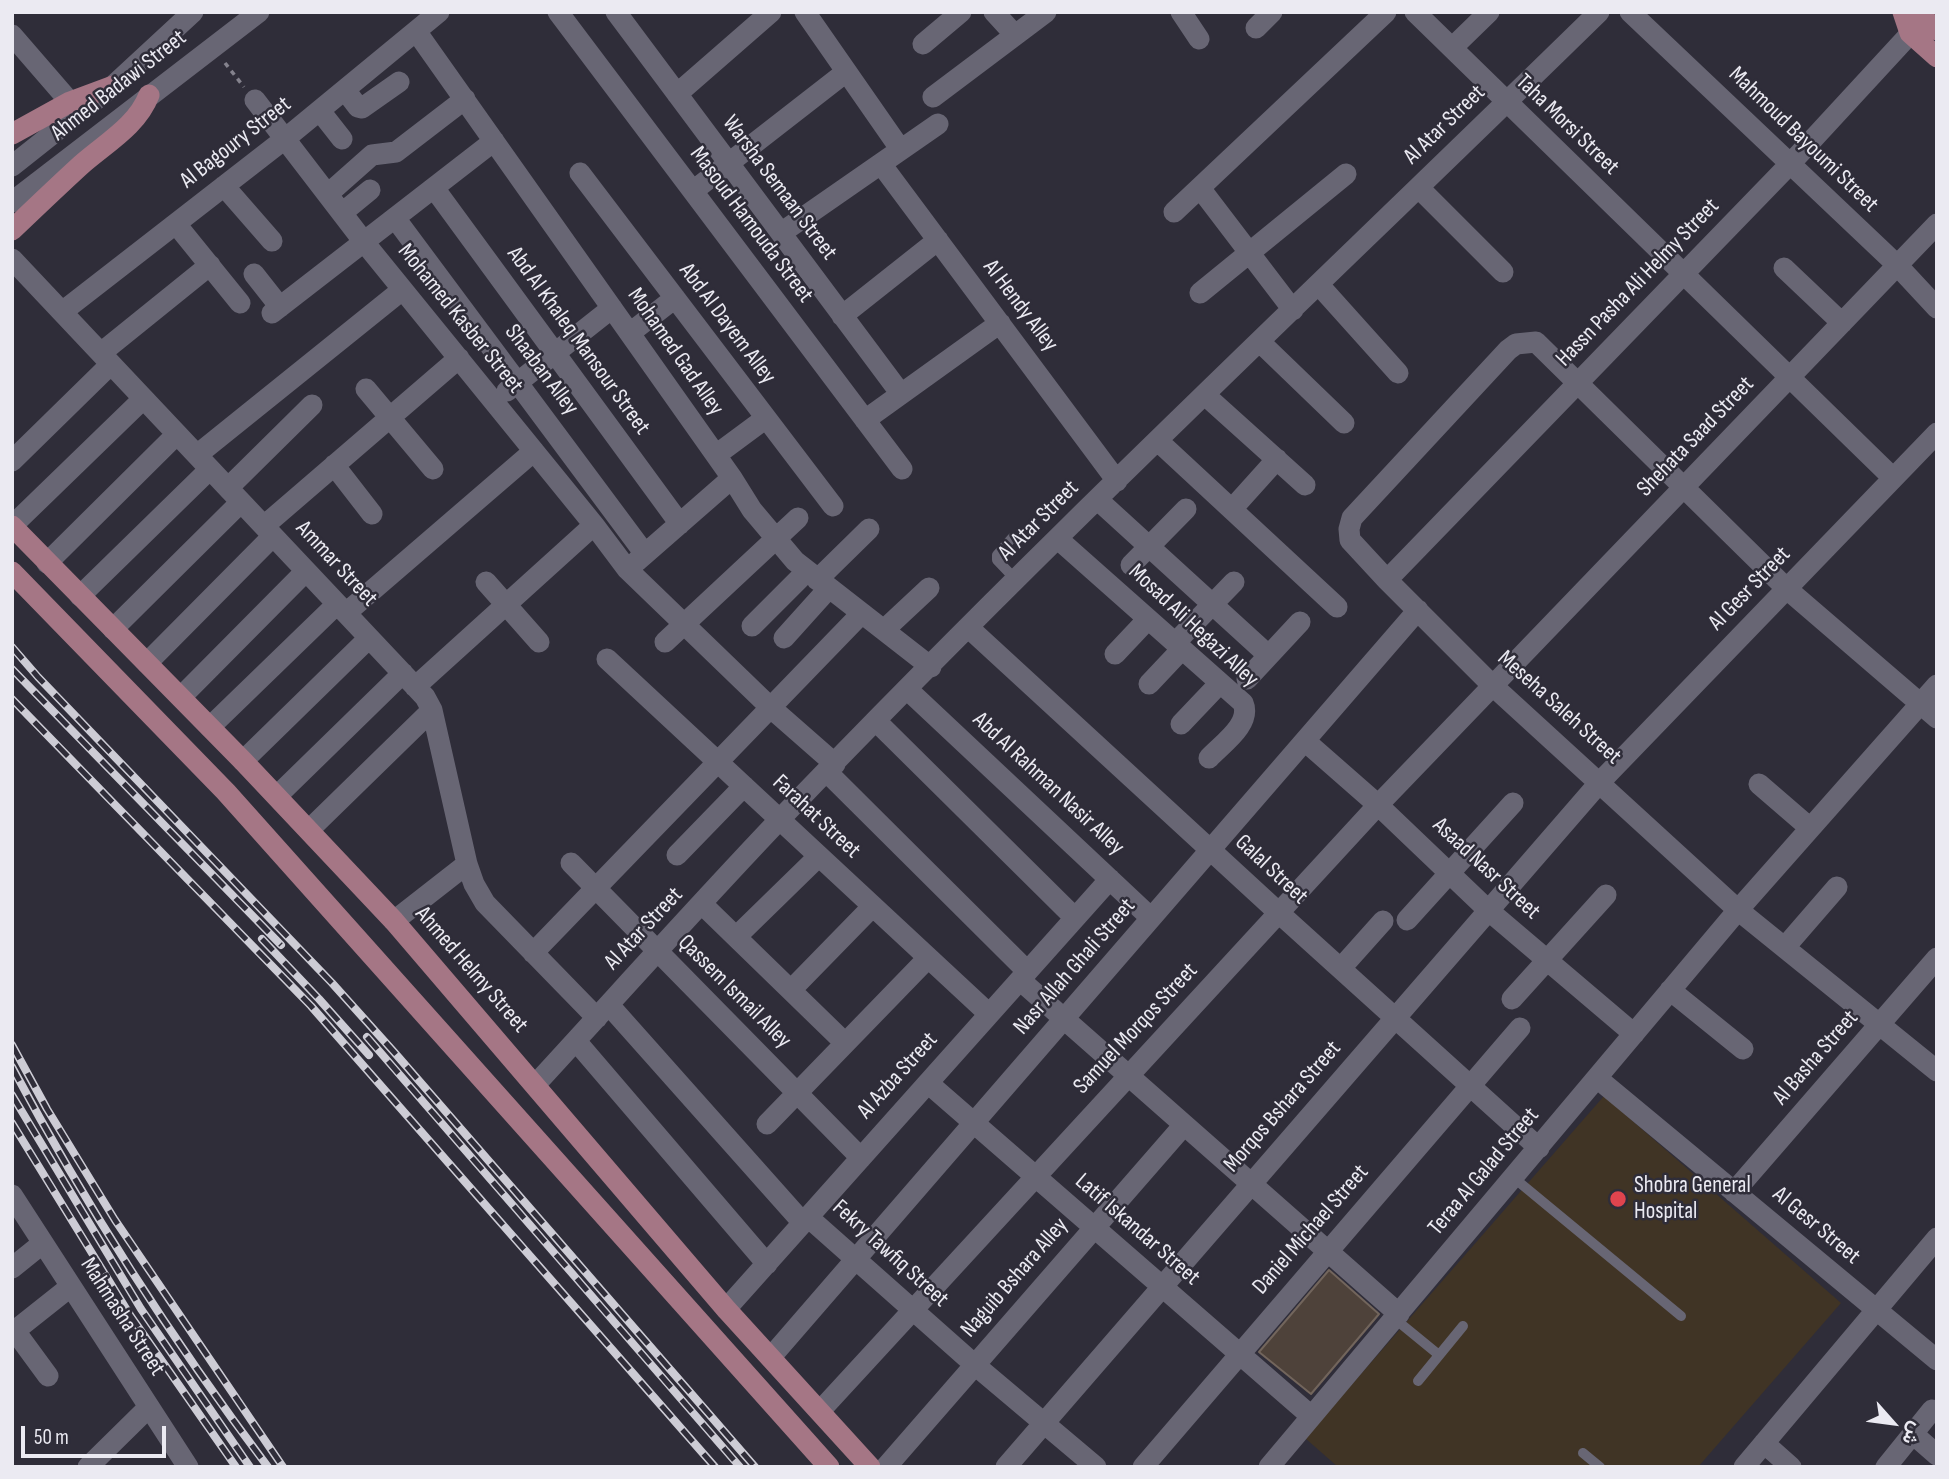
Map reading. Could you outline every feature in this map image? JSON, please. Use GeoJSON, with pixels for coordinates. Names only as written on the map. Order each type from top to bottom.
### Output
{"type":"FeatureCollection","features":[{"type":"Feature","properties":{"kind":"main road"},"geometry":{"type":"LineString","coordinates":[[1919,20],[1937,57]]}},
{"type":"Feature","properties":{"kind":"main road"},"geometry":{"type":"LineString","coordinates":[[12,134],[70,102],[113,86]]}},
{"type":"Feature","properties":{"kind":"main road"},"geometry":{"type":"LineString","coordinates":[[12,230],[135,120],[144,108],[149,94]]}},
{"type":"Feature","properties":{"kind":"main road","name":"Ahmed Helmy Street"},"geometry":{"type":"LineString","coordinates":[[12,526],[277,796],[394,921],[726,1309],[870,1467]]}},
{"type":"Feature","properties":{"kind":"main road"},"geometry":{"type":"LineString","coordinates":[[12,572],[226,792],[829,1467]]}},
{"type":"Feature","properties":{"kind":"main road"},"geometry":{"type":"LineString","coordinates":[[226,792],[246,764]]}},
{"type":"Feature","properties":{"kind":"street","name":"Ahmed Badawi Street"},"geometry":{"type":"LineString","coordinates":[[12,202],[259,12]]}},
{"type":"Feature","properties":{"kind":"street","name":"Al Bagoury Street"},"geometry":{"type":"LineString","coordinates":[[62,312],[320,111],[439,12]]}},
{"type":"Feature","properties":{"kind":"street","name":"Masoud Hamouda Street"},"geometry":{"type":"LineString","coordinates":[[558,12],[902,469]]}},
{"type":"Feature","properties":{"kind":"street"},"geometry":{"type":"LineString","coordinates":[[677,94],[771,12]]}},
{"type":"Feature","properties":{"kind":"street"},"geometry":{"type":"LineString","coordinates":[[805,12],[901,150]]}},
{"type":"Feature","properties":{"kind":"street"},"geometry":{"type":"LineString","coordinates":[[923,44],[961,12]]}},
{"type":"Feature","properties":{"kind":"street"},"geometry":{"type":"LineString","coordinates":[[994,12],[1015,35]]}},
{"type":"Feature","properties":{"kind":"street"},"geometry":{"type":"LineString","coordinates":[[933,97],[1046,12]]}},
{"type":"Feature","properties":{"kind":"street"},"geometry":{"type":"LineString","coordinates":[[1181,12],[1199,39]]}},
{"type":"Feature","properties":{"kind":"street"},"geometry":{"type":"LineString","coordinates":[[1256,28],[1272,12]]}},
{"type":"Feature","properties":{"kind":"street"},"geometry":{"type":"LineString","coordinates":[[1174,212],[1386,12]]}},
{"type":"Feature","properties":{"kind":"street","name":"Taha Morsi Street"},"geometry":{"type":"LineString","coordinates":[[1415,12],[1893,478]]}},
{"type":"Feature","properties":{"kind":"street"},"geometry":{"type":"LineString","coordinates":[[1452,48],[1489,12]]}},
{"type":"Feature","properties":{"kind":"street","name":"Al Atar Street"},"geometry":{"type":"LineString","coordinates":[[535,1085],[780,819],[876,721],[1117,481],[1599,12]]}},
{"type":"Feature","properties":{"kind":"street","name":"Mahmoud Bayoumi Street"},"geometry":{"type":"LineString","coordinates":[[1630,12],[1897,265],[1937,308]]}},
{"type":"Feature","properties":{"kind":"street","name":"Ahmed Badawi Street"},"geometry":{"type":"LineString","coordinates":[[12,166],[113,86],[181,16]]}},
{"type":"Feature","properties":{"kind":"street","name":"Warsha Semaan Street"},"geometry":{"type":"LineString","coordinates":[[627,17],[677,94],[901,394]]}},
{"type":"Feature","properties":{"kind":"street","name":"Hassn Pasha Ali Helmy Street"},"geometry":{"type":"LineString","coordinates":[[1387,580],[1790,164],[1919,20]]}},
{"type":"Feature","properties":{"kind":"street","name":"Mohamed Gad Alley"},"geometry":{"type":"LineString","coordinates":[[416,31],[775,540],[818,580],[931,667]]}},
{"type":"Feature","properties":{"kind":"street"},"geometry":{"type":"LineString","coordinates":[[12,36],[70,102]]}},
{"type":"Feature","properties":{"kind":"street"},"geometry":{"type":"LineString","coordinates":[[693,191],[846,72]]}},
{"type":"Feature","properties":{"kind":"street"},"geometry":{"type":"LineString","coordinates":[[345,90],[358,107],[362,108],[399,82]]}},
{"type":"Feature","properties":{"kind":"street"},"geometry":{"type":"LineString","coordinates":[[328,194],[372,155],[396,152],[465,99]]}},
{"type":"Feature","properties":{"kind":"street","name":"Mohamed Kasber Street"},"geometry":{"type":"LineString","coordinates":[[255,100],[364,242],[628,569],[831,768],[1064,1019],[1328,1251],[1397,1316]]}},
{"type":"Feature","properties":{"kind":"street"},"geometry":{"type":"LineString","coordinates":[[320,111],[342,139]]}},
{"type":"Feature","properties":{"kind":"street"},"geometry":{"type":"LineString","coordinates":[[780,233],[938,124]]}},
{"type":"Feature","properties":{"kind":"street"},"geometry":{"type":"LineString","coordinates":[[254,274],[276,310],[494,141]]}},
{"type":"Feature","properties":{"kind":"street","name":"Al Hendy Alley"},"geometry":{"type":"LineString","coordinates":[[881,164],[1117,481]]}},
{"type":"Feature","properties":{"kind":"street","name":"Abd Al Dayem Alley"},"geometry":{"type":"LineString","coordinates":[[580,173],[833,506]]}},
{"type":"Feature","properties":{"kind":"street"},"geometry":{"type":"LineString","coordinates":[[1200,293],[1346,174]]}},
{"type":"Feature","properties":{"kind":"street"},"geometry":{"type":"LineString","coordinates":[[224,186],[272,240]]}},
{"type":"Feature","properties":{"kind":"street","name":"Abd Al Khaleq Mansour Street"},"geometry":{"type":"LineString","coordinates":[[434,188],[680,524]]}},
{"type":"Feature","properties":{"kind":"street"},"geometry":{"type":"LineString","coordinates":[[1200,188],[1293,310]]}},
{"type":"Feature","properties":{"kind":"street"},"geometry":{"type":"LineString","coordinates":[[1419,188],[1503,272]]}},
{"type":"Feature","properties":{"kind":"street"},"geometry":{"type":"LineString","coordinates":[[342,213],[370,190]]}},
{"type":"Feature","properties":{"kind":"street","name":"Shaaban Alley"},"geometry":{"type":"LineString","coordinates":[[395,218],[645,554]]}},
{"type":"Feature","properties":{"kind":"street"},"geometry":{"type":"LineString","coordinates":[[176,223],[240,303]]}},
{"type":"Feature","properties":{"kind":"street","name":"Shehata Saad Street"},"geometry":{"type":"LineString","coordinates":[[1493,686],[1937,224]]}},
{"type":"Feature","properties":{"kind":"street"},"geometry":{"type":"LineString","coordinates":[[842,316],[938,240]]}},
{"type":"Feature","properties":{"kind":"street","name":"Ammar Street"},"geometry":{"type":"LineString","coordinates":[[12,259],[425,697],[432,709],[467,864],[485,904],[533,953],[603,1012]]}},
{"type":"Feature","properties":{"kind":"street"},"geometry":{"type":"LineString","coordinates":[[12,461],[106,359],[210,265]]}},
{"type":"Feature","properties":{"kind":"street"},"geometry":{"type":"LineString","coordinates":[[1784,268],[1842,323]]}},
{"type":"Feature","properties":{"kind":"street"},"geometry":{"type":"LineString","coordinates":[[1319,285],[1398,373]]}},
{"type":"Feature","properties":{"kind":"street"},"geometry":{"type":"LineString","coordinates":[[80,596],[203,462],[402,289]]}},
{"type":"Feature","properties":{"kind":"street"},"geometry":{"type":"LineString","coordinates":[[630,334],[675,298]]}},
{"type":"Feature","properties":{"kind":"street"},"geometry":{"type":"LineString","coordinates":[[494,401],[612,308]]}},
{"type":"Feature","properties":{"kind":"street"},"geometry":{"type":"LineString","coordinates":[[865,420],[1000,323]]}},
{"type":"Feature","properties":{"kind":"street"},"geometry":{"type":"LineString","coordinates":[[1260,342],[1344,423]]}},
{"type":"Feature","properties":{"kind":"street","name":"Meseha Saleh Street"},"geometry":{"type":"LineString","coordinates":[[1578,384],[1536,342],[1516,344],[1507,350],[1352,518],[1350,540],[1493,686],[1738,909],[1937,1071]]}},
{"type":"Feature","properties":{"kind":"street"},"geometry":{"type":"LineString","coordinates":[[147,663],[334,465],[459,358]]}},
{"type":"Feature","properties":{"kind":"street"},"geometry":{"type":"LineString","coordinates":[[1578,384],[1787,589],[1928,711]]}},
{"type":"Feature","properties":{"kind":"street"},"geometry":{"type":"LineString","coordinates":[[366,389],[433,469]]}},
{"type":"Feature","properties":{"kind":"street"},"geometry":{"type":"LineString","coordinates":[[1205,396],[1305,485]]}},
{"type":"Feature","properties":{"kind":"street"},"geometry":{"type":"LineString","coordinates":[[12,526],[144,399]]}},
{"type":"Feature","properties":{"kind":"street"},"geometry":{"type":"LineString","coordinates":[[113,629],[312,405]]}},
{"type":"Feature","properties":{"kind":"street"},"geometry":{"type":"LineString","coordinates":[[716,455],[766,418]]}},
{"type":"Feature","properties":{"kind":"street","name":"Al Gesr Street"},"geometry":{"type":"LineString","coordinates":[[1601,782],[1937,433]]}},
{"type":"Feature","properties":{"kind":"street"},"geometry":{"type":"LineString","coordinates":[[47,563],[177,434]]}},
{"type":"Feature","properties":{"kind":"street"},"geometry":{"type":"LineString","coordinates":[[1158,441],[1337,607]]}},
{"type":"Feature","properties":{"kind":"street"},"geometry":{"type":"LineString","coordinates":[[210,727],[341,609],[534,452]]}},
{"type":"Feature","properties":{"kind":"street"},"geometry":{"type":"LineString","coordinates":[[1232,509],[1277,460]]}},
{"type":"Feature","properties":{"kind":"street"},"geometry":{"type":"LineString","coordinates":[[334,465],[372,514]]}},
{"type":"Feature","properties":{"kind":"street"},"geometry":{"type":"LineString","coordinates":[[628,569],[732,478]]}},
{"type":"Feature","properties":{"kind":"street"},"geometry":{"type":"LineString","coordinates":[[1098,500],[1268,655]]}},
{"type":"Feature","properties":{"kind":"street"},"geometry":{"type":"LineString","coordinates":[[1131,565],[1185,509]]}},
{"type":"Feature","properties":{"kind":"street"},"geometry":{"type":"LineString","coordinates":[[666,642],[798,518]]}},
{"type":"Feature","properties":{"kind":"street"},"geometry":{"type":"LineString","coordinates":[[277,796],[409,680],[506,605],[594,526]]}},
{"type":"Feature","properties":{"kind":"street"},"geometry":{"type":"LineString","coordinates":[[752,626],[818,580],[869,529]]}},
{"type":"Feature","properties":{"kind":"street","name":"Mosad Ali Hegazi Alley"},"geometry":{"type":"LineString","coordinates":[[1058,539],[1243,704],[1246,714],[1242,723],[1209,758]]}},
{"type":"Feature","properties":{"kind":"street"},"geometry":{"type":"LineString","coordinates":[[181,697],[306,571]]}},
{"type":"Feature","properties":{"kind":"street"},"geometry":{"type":"LineString","coordinates":[[784,638],[818,580]]}},
{"type":"Feature","properties":{"kind":"street"},"geometry":{"type":"LineString","coordinates":[[486,582],[539,642]]}},
{"type":"Feature","properties":{"kind":"street"},"geometry":{"type":"LineString","coordinates":[[1149,684],[1212,604],[1234,582]]}},
{"type":"Feature","properties":{"kind":"street"},"geometry":{"type":"LineString","coordinates":[[884,630],[929,588]]}},
{"type":"Feature","properties":{"kind":"street","name":"Nasr Allah Ghali Street"},"geometry":{"type":"LineString","coordinates":[[771,1357],[1418,610]]}},
{"type":"Feature","properties":{"kind":"street"},"geometry":{"type":"LineString","coordinates":[[533,953],[862,613]]}},
{"type":"Feature","properties":{"kind":"street"},"geometry":{"type":"LineString","coordinates":[[1115,654],[1148,619]]}},
{"type":"Feature","properties":{"kind":"street"},"geometry":{"type":"LineString","coordinates":[[1247,679],[1300,622]]}},
{"type":"Feature","properties":{"kind":"street","name":"Galal Street"},"geometry":{"type":"LineString","coordinates":[[969,628],[1539,1148]]}},
{"type":"Feature","properties":{"kind":"street"},"geometry":{"type":"LineString","coordinates":[[246,764],[369,638]]}},
{"type":"Feature","properties":{"kind":"street","name":"Farahat Street"},"geometry":{"type":"LineString","coordinates":[[607,659],[989,1014]]}},
{"type":"Feature","properties":{"kind":"street"},"geometry":{"type":"LineString","coordinates":[[1181,724],[1220,683]]}},
{"type":"Feature","properties":{"kind":"street","name":"Teraa Al Galad Street"},"geometry":{"type":"LineString","coordinates":[[1269,1467],[1738,909],[1811,828],[1928,711],[1937,685]]}},
{"type":"Feature","properties":{"kind":"street","name":"Samuel Morqos Street"},"geometry":{"type":"LineString","coordinates":[[820,1411],[1378,805],[1493,686]]}},
{"type":"Feature","properties":{"kind":"street","name":"Abd Al Rahman Nasir Alley"},"geometry":{"type":"LineString","coordinates":[[908,690],[1152,918]]}},
{"type":"Feature","properties":{"kind":"street"},"geometry":{"type":"LineString","coordinates":[[309,830],[432,709]]}},
{"type":"Feature","properties":{"kind":"street"},"geometry":{"type":"LineString","coordinates":[[876,721],[1075,918]]}},
{"type":"Feature","properties":{"kind":"street","name":"Asaad Nasr Street"},"geometry":{"type":"LineString","coordinates":[[1305,741],[1378,805],[1488,910],[1634,1034]]}},
{"type":"Feature","properties":{"kind":"street","name":"Morqos Bshara Street"},"geometry":{"type":"LineString","coordinates":[[1006,1467],[1601,782]]}},
{"type":"Feature","properties":{"kind":"street"},"geometry":{"type":"LineString","coordinates":[[1759,784],[1811,828]]}},
{"type":"Feature","properties":{"kind":"street"},"geometry":{"type":"LineString","coordinates":[[677,855],[744,786]]}},
{"type":"Feature","properties":{"kind":"street"},"geometry":{"type":"LineString","coordinates":[[1407,919],[1513,803]]}},
{"type":"Feature","properties":{"kind":"street"},"geometry":{"type":"LineString","coordinates":[[736,937],[819,856]]}},
{"type":"Feature","properties":{"kind":"street","name":"Qassem Ismail Alley"},"geometry":{"type":"LineString","coordinates":[[571,863],[861,1158]]}},
{"type":"Feature","properties":{"kind":"street"},"geometry":{"type":"LineString","coordinates":[[394,921],[467,864]]}},
{"type":"Feature","properties":{"kind":"street","name":"Al Azba Street"},"geometry":{"type":"LineString","coordinates":[[726,1309],[1110,879]]}},
{"type":"Feature","properties":{"kind":"street"},"geometry":{"type":"LineString","coordinates":[[1785,947],[1837,887]]}},
{"type":"Feature","properties":{"kind":"street"},"geometry":{"type":"LineString","coordinates":[[1512,999],[1606,895]]}},
{"type":"Feature","properties":{"kind":"street"},"geometry":{"type":"LineString","coordinates":[[702,904],[845,1043]]}},
{"type":"Feature","properties":{"kind":"street"},"geometry":{"type":"LineString","coordinates":[[791,990],[873,906]]}},
{"type":"Feature","properties":{"kind":"street"},"geometry":{"type":"LineString","coordinates":[[1341,968],[1382,921]]}},
{"type":"Feature","properties":{"kind":"street"},"geometry":{"type":"LineString","coordinates":[[767,1124],[929,958]]}},
{"type":"Feature","properties":{"kind":"street","name":"Al Basha Street"},"geometry":{"type":"LineString","coordinates":[[1734,1192],[1937,958]]}},
{"type":"Feature","properties":{"kind":"street"},"geometry":{"type":"LineString","coordinates":[[1670,990],[1743,1049]]}},
{"type":"Feature","properties":{"kind":"street","name":"Fekry Tawfiq Street"},"geometry":{"type":"LineString","coordinates":[[603,1012],[806,1220],[856,1259],[975,1365],[1096,1467]]}},
{"type":"Feature","properties":{"kind":"street","name":"Daniel Michael Street"},"geometry":{"type":"LineString","coordinates":[[1143,1467],[1520,1028]]}},
{"type":"Feature","properties":{"kind":"street"},"geometry":{"type":"LineString","coordinates":[[576,1041],[766,1264]]}},
{"type":"Feature","properties":{"kind":"street","name":"Al Gesr Street"},"geometry":{"type":"LineString","coordinates":[[1597,1078],[1937,1360]]}},
{"type":"Feature","properties":{"kind":"street","name":"Latif Iskandar Street"},"geometry":{"type":"LineString","coordinates":[[928,1083],[1311,1416]]}},
{"type":"Feature","properties":{"kind":"street","name":"Naguib Bshara Alley"},"geometry":{"type":"LineString","coordinates":[[886,1467],[1184,1125]]}},
{"type":"Feature","properties":{"kind":"street","name":"Mahmasha Street"},"geometry":{"type":"LineString","coordinates":[[12,1195],[187,1466]]}},
{"type":"Feature","properties":{"kind":"street"},"geometry":{"type":"LineString","coordinates":[[1744,1467],[1937,1238]]}},
{"type":"Feature","properties":{"kind":"street"},"geometry":{"type":"LineString","coordinates":[[12,1268],[43,1243]]}},
{"type":"Feature","properties":{"kind":"street"},"geometry":{"type":"LineString","coordinates":[[48,1376],[14,1332],[70,1287]]}},
{"type":"Feature","properties":{"kind":"street"},"geometry":{"type":"LineString","coordinates":[[88,1467],[149,1407]]}},
{"type":"Feature","properties":{"kind":"street"},"geometry":{"type":"LineString","coordinates":[[1886,1467],[1932,1410]]}},
{"type":"Feature","properties":{"kind":"street"},"geometry":{"type":"LineString","coordinates":[[1913,1434],[1937,1455]]}},
{"type":"Feature","properties":{"kind":"street"},"geometry":{"type":"LineString","coordinates":[[1764,1443],[1791,1467]]}},
{"type":"Feature","properties":{"kind":"lane"},"geometry":{"type":"LineString","coordinates":[[1012,538],[997,555],[997,560],[1017,580]]}},
{"type":"Feature","properties":{"kind":"lane"},"geometry":{"type":"LineString","coordinates":[[1514,1178],[1681,1316]]}},
{"type":"Feature","properties":{"kind":"lane"},"geometry":{"type":"LineString","coordinates":[[1397,1316],[1440,1355]]}},
{"type":"Feature","properties":{"kind":"lane"},"geometry":{"type":"LineString","coordinates":[[1418,1381],[1462,1326]]}},
{"type":"Feature","properties":{"kind":"lane"},"geometry":{"type":"LineString","coordinates":[[1583,1453],[1600,1467]]}},
{"type":"Feature","properties":{"kind":"path"},"geometry":{"type":"LineString","coordinates":[[212,48],[255,100]]}},
{"type":"Feature","properties":{"kind":"shaded area","name":"Shobra General Hospital"},"geometry":{"type":"Polygon","coordinates":[[[1604,1096],[1841,1303],[1698,1467],[1338,1467],[1305,1438],[1604,1096]]]}},
{"type":"Feature","properties":{"kind":"building"},"geometry":{"type":"Polygon","coordinates":[[[1329,1270],[1379,1314],[1311,1394],[1259,1352],[1329,1270]]]}},
{"type":"Feature","properties":{"kind":"railway"},"geometry":{"type":"LineString","coordinates":[[12,647],[332,983],[755,1467]]}},
{"type":"Feature","properties":{"kind":"railway"},"geometry":{"type":"LineString","coordinates":[[12,669],[281,945]]}},
{"type":"Feature","properties":{"kind":"railway"},"geometry":{"type":"LineString","coordinates":[[12,699],[311,1006],[715,1467]]}},
{"type":"Feature","properties":{"kind":"railway"},"geometry":{"type":"LineString","coordinates":[[262,939],[369,1055]]}},
{"type":"Feature","properties":{"kind":"railway"},"geometry":{"type":"LineString","coordinates":[[367,1037],[740,1467]]}},
{"type":"Feature","properties":{"kind":"railway"},"geometry":{"type":"LineString","coordinates":[[12,1045],[47,1109],[115,1220],[283,1467]]}},
{"type":"Feature","properties":{"kind":"railway"},"geometry":{"type":"LineString","coordinates":[[12,1067],[40,1119],[132,1272],[198,1371],[268,1467]]}},
{"type":"Feature","properties":{"kind":"railway"},"geometry":{"type":"LineString","coordinates":[[12,1095],[141,1309],[250,1467]]}},
{"type":"Feature","properties":{"kind":"railway"},"geometry":{"type":"LineString","coordinates":[[12,1123],[130,1315],[236,1467]]}},
{"type":"Feature","properties":{"kind":"place","name":"Shobra General Hospital"},"geometry":{"type":"Point","coordinates":[1618,1199]}}]}
